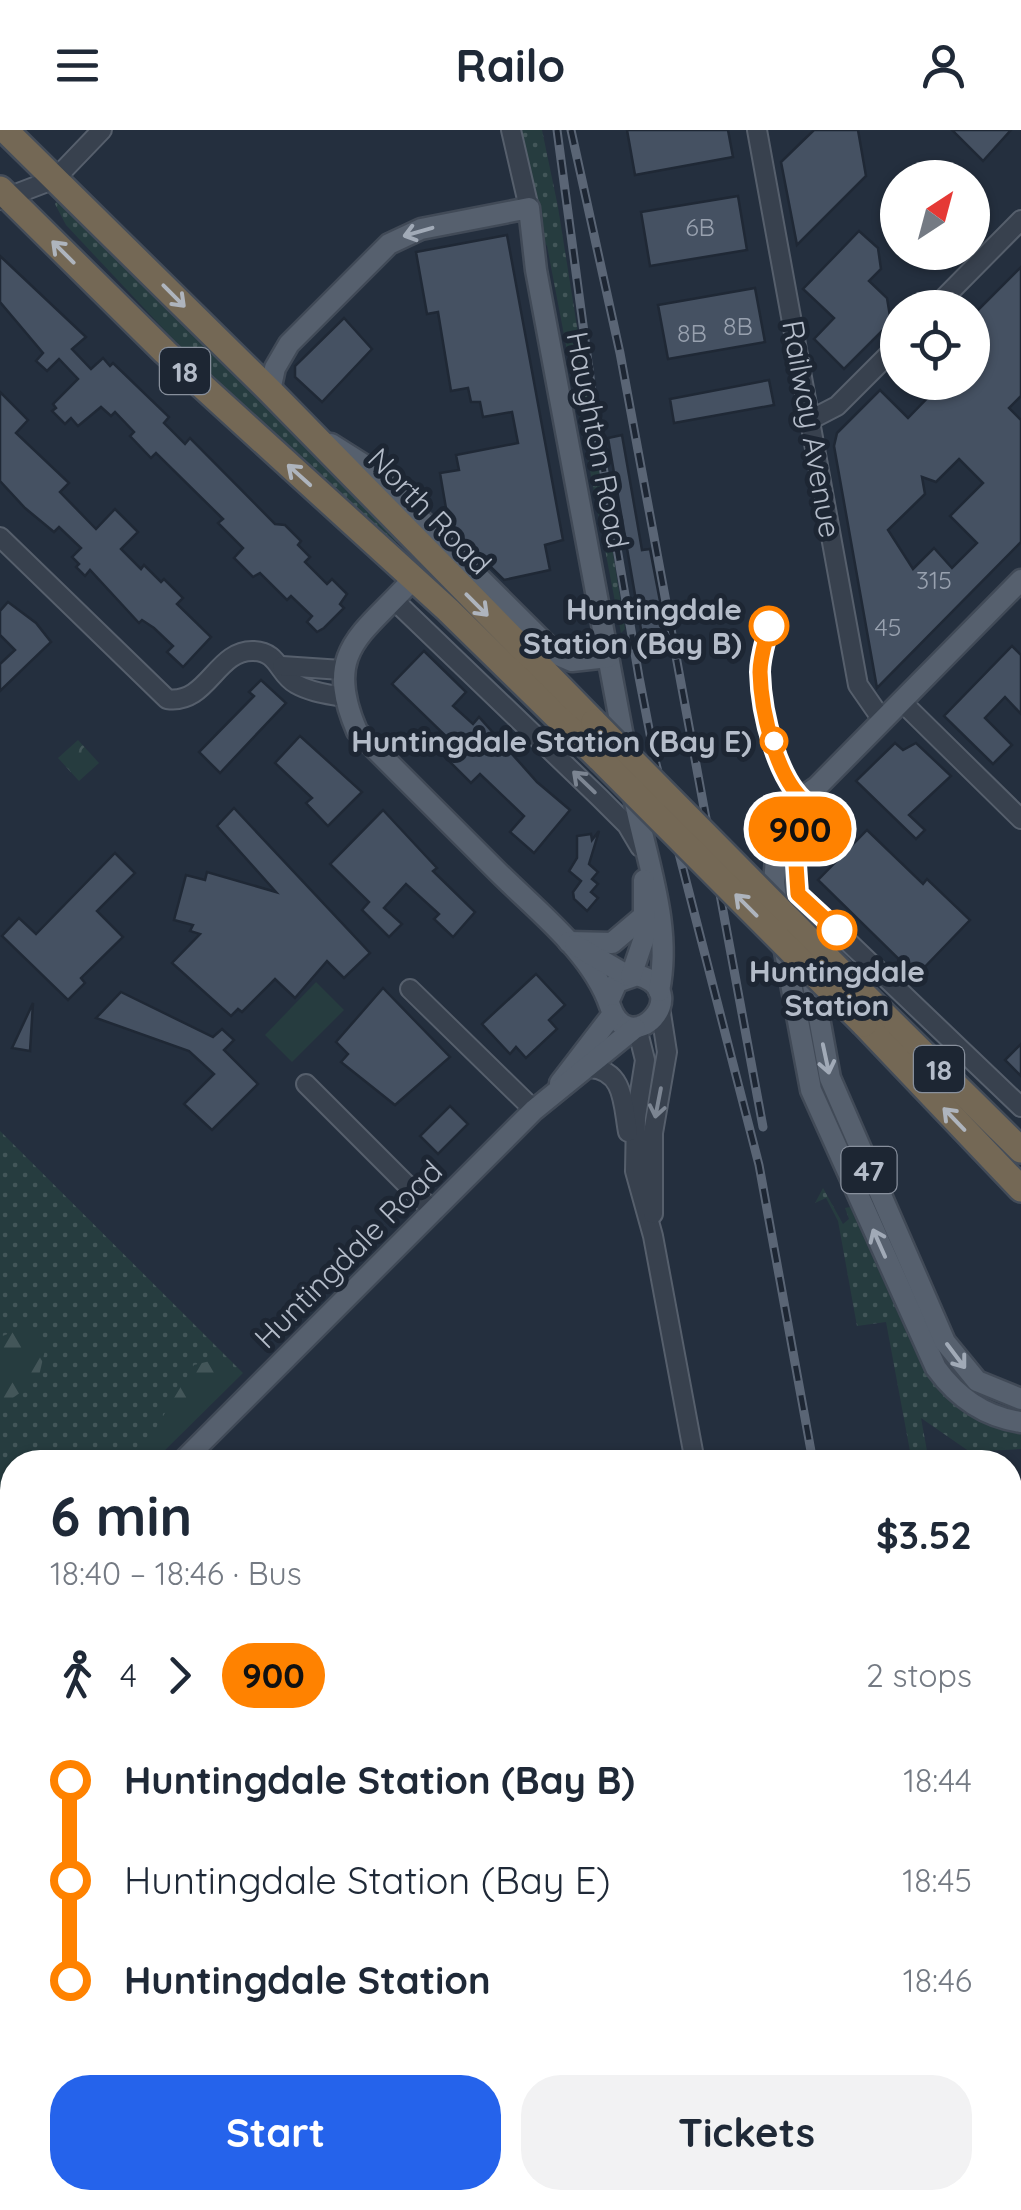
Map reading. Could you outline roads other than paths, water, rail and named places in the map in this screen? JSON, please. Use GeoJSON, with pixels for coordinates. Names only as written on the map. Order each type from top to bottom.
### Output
{"type":"FeatureCollection","features":[{"type":"Feature","properties":{"kind":"highway","name":"North Road"},"geometry":{"type":"LineString","coordinates":[[5,130],[270,391],[408,536],[1021,1150]]}},
{"type":"Feature","properties":{"kind":"highway","name":"North Road"},"geometry":{"type":"LineString","coordinates":[[2,195],[164,352],[448,610],[864,1024],[1021,1189]]}},
{"type":"Feature","properties":{"kind":"main road","name":"Haughton Road"},"geometry":{"type":"LineString","coordinates":[[521,209],[536,270],[644,857],[664,936],[660,999]]}},
{"type":"Feature","properties":{"kind":"main road"},"geometry":{"type":"LineString","coordinates":[[270,391],[275,368],[289,344],[390,244],[421,229],[521,209]]}},
{"type":"Feature","properties":{"kind":"main road"},"geometry":{"type":"LineString","coordinates":[[304,427],[369,468],[556,654],[572,660],[608,657]]}},
{"type":"Feature","properties":{"kind":"main road"},"geometry":{"type":"LineString","coordinates":[[414,578],[347,653],[342,670],[342,698],[357,732],[568,942],[611,1007],[636,1028],[651,1022],[660,999],[646,977],[630,976],[568,942]]}},
{"type":"Feature","properties":{"kind":"main road","name":"47"},"geometry":{"type":"LineString","coordinates":[[1021,580],[809,794],[792,806],[781,826],[774,883],[811,1090],[936,1368],[963,1398],[1001,1418],[1021,1422]]}},
{"type":"Feature","properties":{"kind":"main road","name":"47"},"geometry":{"type":"LineString","coordinates":[[809,794],[811,806],[795,849],[798,894],[830,1078],[891,1221],[960,1363],[992,1390],[1021,1398]]}},
{"type":"Feature","properties":{"kind":"main road","name":"Haughton Road"},"geometry":{"type":"LineString","coordinates":[[630,976],[642,951],[644,857]]}},
{"type":"Feature","properties":{"kind":"main road"},"geometry":{"type":"LineString","coordinates":[[568,942],[612,944],[645,915]]}},
{"type":"Feature","properties":{"kind":"main road"},"geometry":{"type":"LineString","coordinates":[[611,1007],[617,982],[630,976]]}},
{"type":"Feature","properties":{"kind":"main road","name":"Huntingdale Road"},"geometry":{"type":"LineString","coordinates":[[556,1089],[611,1007]]}},
{"type":"Feature","properties":{"kind":"main road","name":"Huntingdale Road"},"geometry":{"type":"LineString","coordinates":[[194,1450],[534,1110],[636,1028]]}},
{"type":"Feature","properties":{"kind":"street"},"geometry":{"type":"LineString","coordinates":[[2,195],[55,179],[102,130]]}},
{"type":"Feature","properties":{"kind":"street","name":"Haughton Road"},"geometry":{"type":"LineString","coordinates":[[511,130],[521,209]]}},
{"type":"Feature","properties":{"kind":"street","name":"Railway Avenue"},"geometry":{"type":"LineString","coordinates":[[757,130],[858,685],[882,721]]}},
{"type":"Feature","properties":{"kind":"street"},"geometry":{"type":"LineString","coordinates":[[952,290],[1021,220]]}},
{"type":"Feature","properties":{"kind":"street"},"geometry":{"type":"LineString","coordinates":[[810,420],[836,406],[880,363]]}},
{"type":"Feature","properties":{"kind":"street"},"geometry":{"type":"LineString","coordinates":[[0,537],[153,690],[168,699],[189,698],[243,652],[264,652],[297,685],[342,698]]}},
{"type":"Feature","properties":{"kind":"street"},"geometry":{"type":"LineString","coordinates":[[394,600],[600,797],[633,833],[644,857]]}},
{"type":"Feature","properties":{"kind":"street"},"geometry":{"type":"LineString","coordinates":[[282,666],[342,670]]}},
{"type":"Feature","properties":{"kind":"street"},"geometry":{"type":"LineString","coordinates":[[902,702],[1021,819]]}},
{"type":"Feature","properties":{"kind":"street"},"geometry":{"type":"LineString","coordinates":[[798,894],[1021,1107]]}},
{"type":"Feature","properties":{"kind":"street"},"geometry":{"type":"LineString","coordinates":[[410,988],[534,1110]]}},
{"type":"Feature","properties":{"kind":"street","name":"Haughton Road"},"geometry":{"type":"LineString","coordinates":[[653,1236],[653,1134],[667,1052],[660,999]]}},
{"type":"Feature","properties":{"kind":"street","name":"Haughton Road"},"geometry":{"type":"LineString","coordinates":[[636,1028],[645,1060],[634,1162],[653,1236],[692,1450]]}},
{"type":"Feature","properties":{"kind":"street"},"geometry":{"type":"LineString","coordinates":[[590,1068],[607,1072],[619,1086],[634,1162]]}},
{"type":"Feature","properties":{"kind":"street"},"geometry":{"type":"LineString","coordinates":[[306,1084],[434,1212]]}},
{"type":"Feature","properties":{"kind":"railway"},"geometry":{"type":"LineString","coordinates":[[557,130],[598,437],[639,677],[655,760],[759,1165],[811,1450]]}},
{"type":"Feature","properties":{"kind":"railway"},"geometry":{"type":"LineString","coordinates":[[571,130],[620,353],[763,1127]]}},
{"type":"Feature","properties":{"kind":"place","name":"Huntingdale Station (Bay B)"},"geometry":{"type":"Point","coordinates":[769,626]}},
{"type":"Feature","properties":{"kind":"place","name":"Huntingdale Station (Bay E)"},"geometry":{"type":"Point","coordinates":[774,741]}},
{"type":"Feature","properties":{"kind":"place","name":"Huntingdale Station"},"geometry":{"type":"Point","coordinates":[837,930]}}]}
